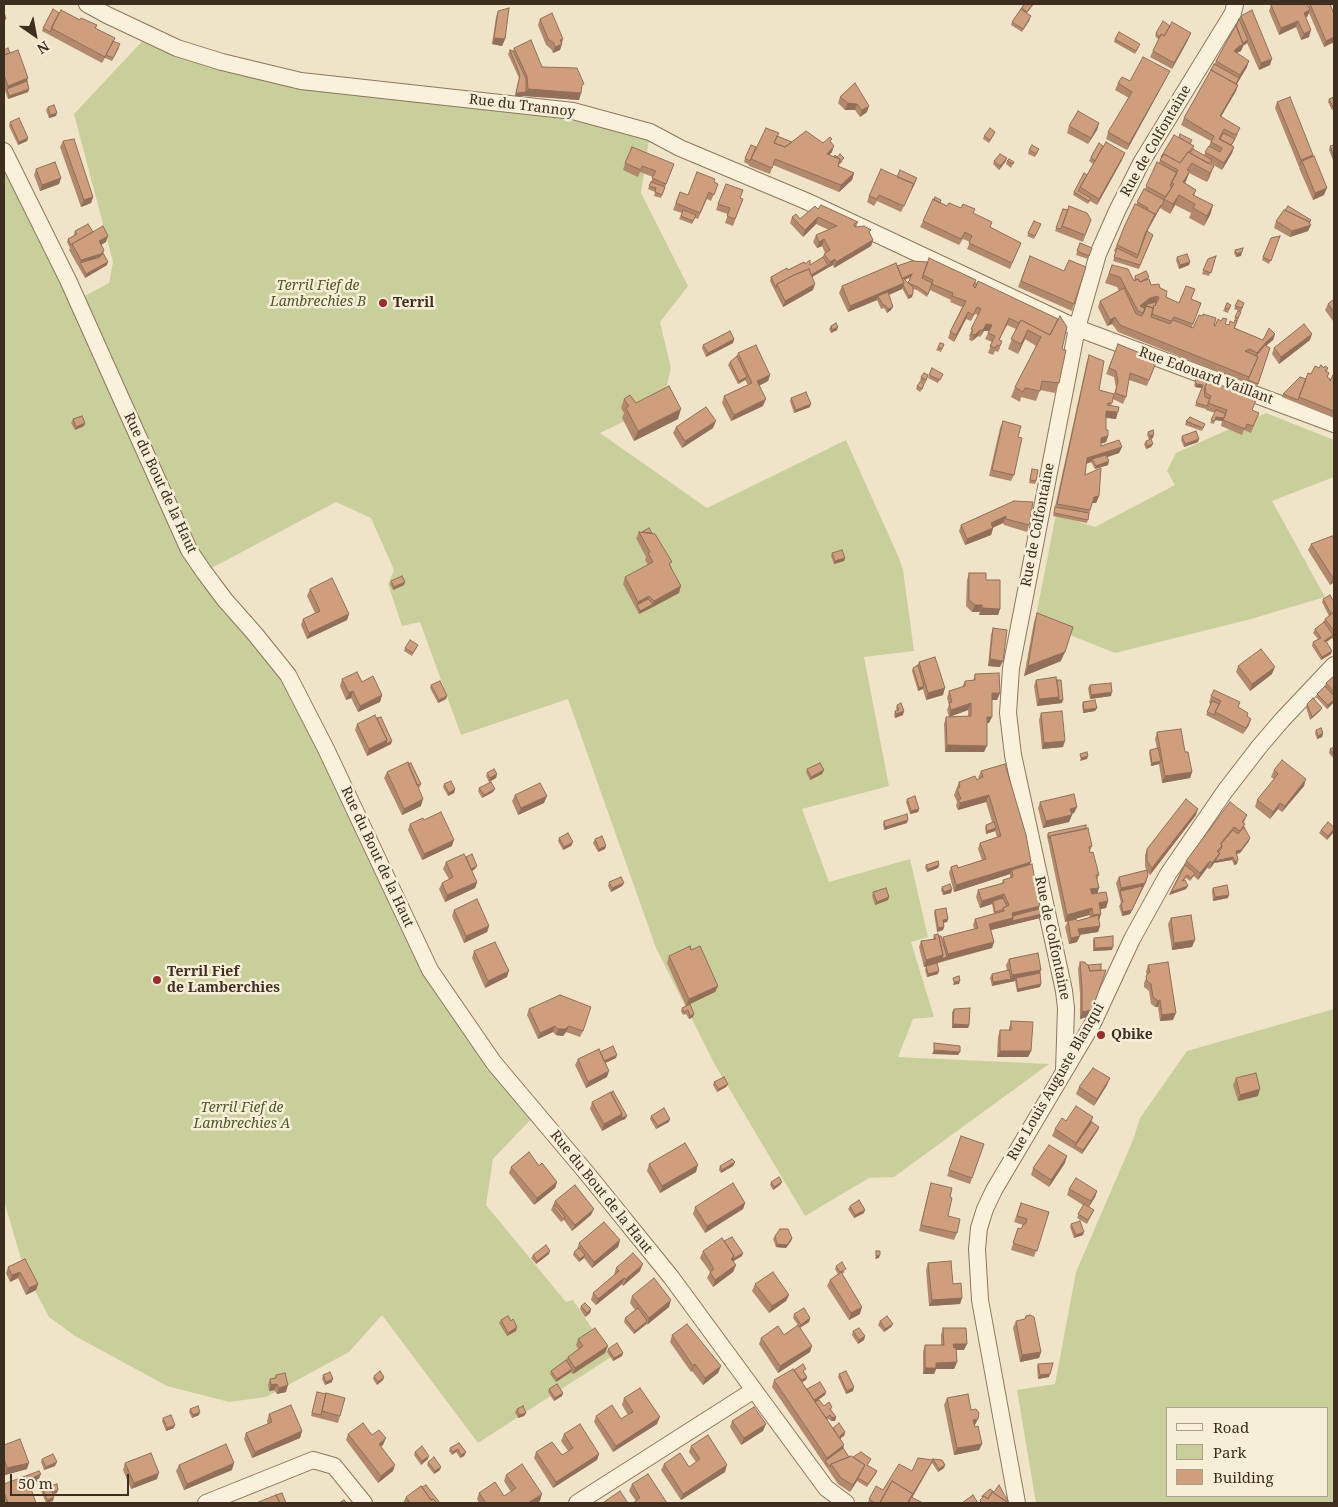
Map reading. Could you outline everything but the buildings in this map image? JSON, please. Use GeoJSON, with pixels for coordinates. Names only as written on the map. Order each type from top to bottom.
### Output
{"type":"FeatureCollection","features":[{"type":"Feature","properties":{"kind":"street","name":"Rue du Trannoy"},"geometry":{"type":"LineString","coordinates":[[87,4],[106,15],[177,48],[222,62],[301,81],[573,111],[650,132],[680,148],[806,200],[1077,328]]}},
{"type":"Feature","properties":{"kind":"street"},"geometry":{"type":"LineString","coordinates":[[1234,8],[1250,4]]}},
{"type":"Feature","properties":{"kind":"street","name":"Rue de Colfontaine"},"geometry":{"type":"LineString","coordinates":[[1064,1071],[1066,1008],[1064,991],[1013,755],[1008,713],[1011,668],[1077,328],[1098,254],[1141,162],[1234,8]]}},
{"type":"Feature","properties":{"kind":"street","name":"Rue du Bout de la Haut"},"geometry":{"type":"LineString","coordinates":[[4,151],[68,280],[190,550],[225,600],[288,675],[326,749],[430,970],[494,1063],[671,1276],[826,1488],[846,1503]]}},
{"type":"Feature","properties":{"kind":"street","name":"Rue Edouard Vaillant"},"geometry":{"type":"LineString","coordinates":[[1077,328],[1334,424]]}},
{"type":"Feature","properties":{"kind":"street","name":"Rue Louis Auguste Blanqui"},"geometry":{"type":"LineString","coordinates":[[1017,1503],[980,1300],[977,1250],[979,1228],[994,1190],[1093,1023],[1132,939],[1168,874],[1258,747],[1334,665]]}},
{"type":"Feature","properties":{"kind":"street"},"geometry":{"type":"LineString","coordinates":[[577,1503],[754,1390]]}},
{"type":"Feature","properties":{"kind":"street"},"geometry":{"type":"LineString","coordinates":[[206,1503],[313,1460],[334,1466],[364,1503]]}},
{"type":"Feature","properties":{"kind":"green space"},"geometry":{"type":"Polygon","coordinates":[[[148,35],[301,81],[650,132],[641,193],[688,286],[660,322],[671,368],[666,389],[655,406],[600,433],[707,508],[846,440],[903,570],[914,651],[864,657],[889,786],[802,809],[829,882],[910,859],[928,937],[911,942],[934,1017],[913,1019],[898,1057],[1049,1064],[894,1177],[869,1178],[805,1216],[714,1063],[656,948],[568,699],[461,735],[420,622],[402,626],[388,584],[394,570],[371,518],[336,502],[204,572],[288,675],[430,970],[537,1113],[493,1159],[486,1205],[566,1302],[573,1300],[611,1357],[478,1443],[382,1315],[349,1352],[266,1397],[229,1402],[167,1386],[75,1336],[49,1317],[25,1272],[4,1201],[4,151],[77,300],[109,283],[113,262],[74,114],[148,35]]]}},
{"type":"Feature","properties":{"kind":"green space"},"geometry":{"type":"Polygon","coordinates":[[[1266,413],[1334,440],[1334,477],[1272,501],[1325,597],[1251,619],[1115,653],[1035,621],[1056,514],[1095,527],[1175,485],[1167,471],[1176,453],[1266,413]]]}},
{"type":"Feature","properties":{"kind":"green space","name":"Qbike"},"geometry":{"type":"Polygon","coordinates":[[[1334,1009],[1334,1503],[1036,1503],[1017,1390],[1055,1384],[1076,1272],[1133,1140],[1140,1118],[1187,1051],[1334,1009]]]}},
{"type":"Feature","properties":{"kind":"place","name":"Terril"},"geometry":{"type":"Point","coordinates":[383,303]}},
{"type":"Feature","properties":{"kind":"place","name":"Terril Fief de Lamberchies"},"geometry":{"type":"Point","coordinates":[157,980]}},
{"type":"Feature","properties":{"kind":"place","name":"Qbike"},"geometry":{"type":"Point","coordinates":[1101,1035]}},
{"type":"Feature","properties":{"kind":"park label","name":"Terril Fief de Lambrechies B"},"geometry":{"type":"Point","coordinates":[318,294]}},
{"type":"Feature","properties":{"kind":"park label","name":"Terril Fief de Lambrechies A"},"geometry":{"type":"Point","coordinates":[242,1116]}}]}
